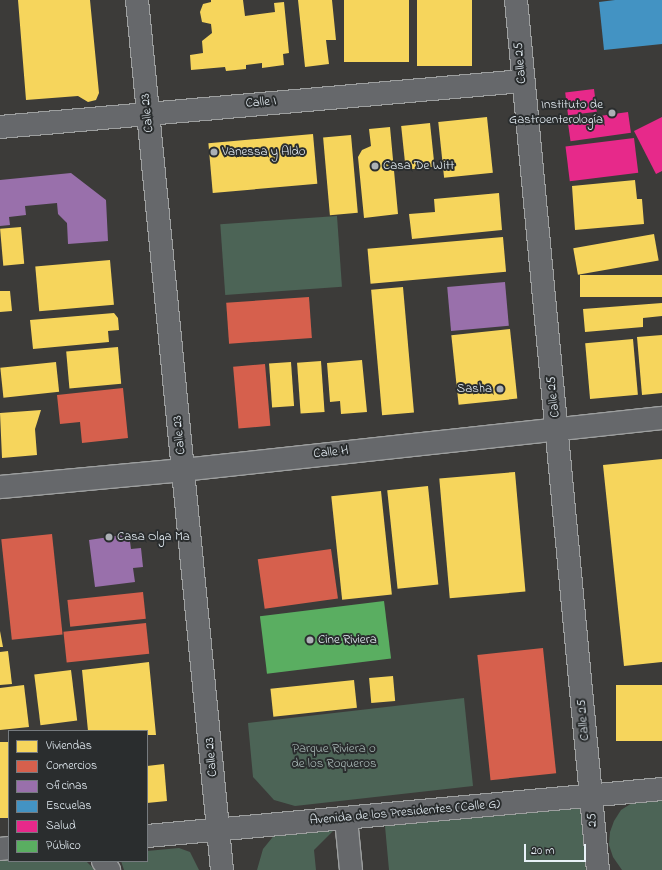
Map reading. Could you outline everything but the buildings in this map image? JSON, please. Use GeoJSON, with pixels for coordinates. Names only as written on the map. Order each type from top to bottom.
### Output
{"type":"FeatureCollection","features":[{"type":"Feature","properties":{"kind":"street","name":"Calle 23"},"geometry":{"type":"LineString","coordinates":[[137,0],[222,870]]}},
{"type":"Feature","properties":{"kind":"street","name":"Calle 25"},"geometry":{"type":"LineString","coordinates":[[516,0],[591,795]]}},
{"type":"Feature","properties":{"kind":"street","name":"Calle I"},"geometry":{"type":"LineString","coordinates":[[0,127],[523,81]]}},
{"type":"Feature","properties":{"kind":"street","name":"Calle H"},"geometry":{"type":"LineString","coordinates":[[0,487],[183,470],[557,428],[662,418]]}},
{"type":"Feature","properties":{"kind":"street","name":"Avenida de los Presidentes (Calle G)"},"geometry":{"type":"LineString","coordinates":[[148,836],[219,831],[662,789]]}},
{"type":"Feature","properties":{"kind":"street","name":"25"},"geometry":{"type":"LineString","coordinates":[[591,795],[598,870]]}},
{"type":"Feature","properties":{"kind":"street"},"geometry":{"type":"LineString","coordinates":[[346,819],[351,870]]}},
{"type":"Feature","properties":{"kind":"green space"},"geometry":{"type":"Polygon","coordinates":[[[337,216],[342,287],[225,295],[220,224],[337,216]]]}},
{"type":"Feature","properties":{"kind":"green space","name":"Parque Riviera o de los Roqueros"},"geometry":{"type":"Polygon","coordinates":[[[464,698],[473,786],[295,806],[274,800],[253,777],[248,723],[464,698]]]}},
{"type":"Feature","properties":{"kind":"green space"},"geometry":{"type":"Polygon","coordinates":[[[662,800],[662,870],[622,870],[613,857],[609,845],[610,832],[614,821],[621,810],[632,803],[662,800]]]}},
{"type":"Feature","properties":{"kind":"green space"},"geometry":{"type":"Polygon","coordinates":[[[580,805],[586,870],[389,870],[385,826],[580,805]]]}},
{"type":"Feature","properties":{"kind":"green space"},"geometry":{"type":"Polygon","coordinates":[[[334,830],[314,850],[316,870],[257,870],[263,849],[276,833],[334,830]]]}},
{"type":"Feature","properties":{"kind":"green space"},"geometry":{"type":"Polygon","coordinates":[[[179,848],[190,852],[199,870],[124,870],[121,862],[148,862],[148,851],[179,848]]]}},
{"type":"Feature","properties":{"kind":"green space"},"geometry":{"type":"Polygon","coordinates":[[[8,858],[8,862],[87,862],[95,870],[0,870],[0,859],[8,858]]]}},
{"type":"Feature","properties":{"kind":"place","name":"Instituto de Gastroenterología"},"geometry":{"type":"Point","coordinates":[612,113]}},
{"type":"Feature","properties":{"kind":"place","name":"Vanessa y Aldo"},"geometry":{"type":"Point","coordinates":[214,152]}},
{"type":"Feature","properties":{"kind":"place","name":"Casa De Witt"},"geometry":{"type":"Point","coordinates":[375,166]}},
{"type":"Feature","properties":{"kind":"place","name":"Sasha"},"geometry":{"type":"Point","coordinates":[500,389]}},
{"type":"Feature","properties":{"kind":"place","name":"Casa Olga Ma"},"geometry":{"type":"Point","coordinates":[109,537]}},
{"type":"Feature","properties":{"kind":"place","name":"Cine Riviera"},"geometry":{"type":"Point","coordinates":[310,640]}}]}
